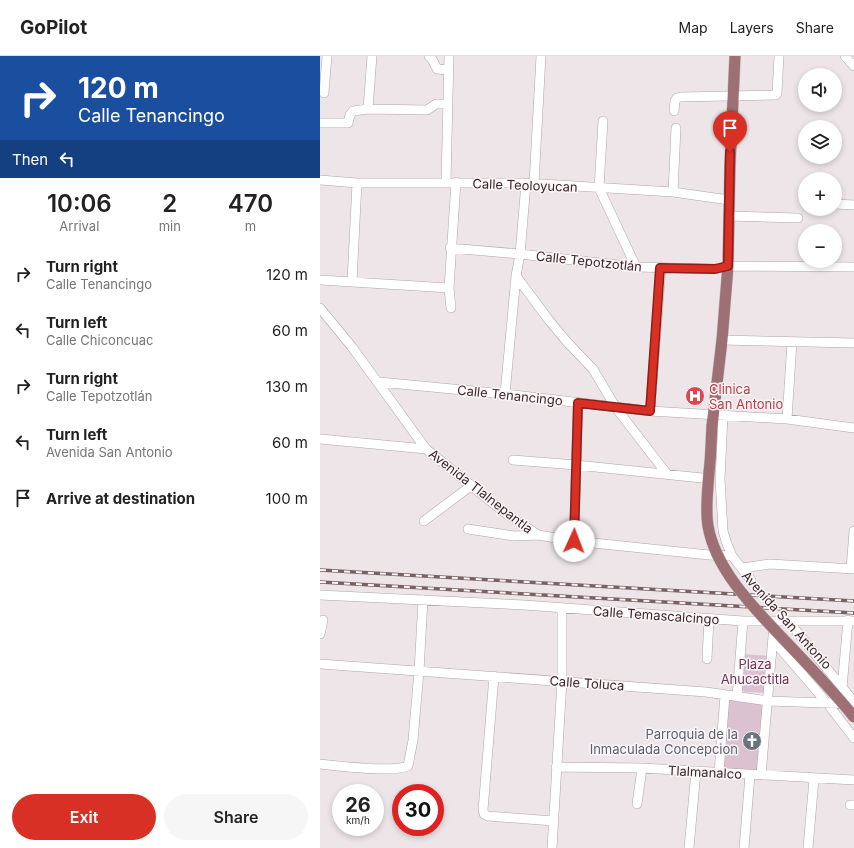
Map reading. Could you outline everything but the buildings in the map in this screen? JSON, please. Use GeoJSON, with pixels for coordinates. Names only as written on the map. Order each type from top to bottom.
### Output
{"type":"FeatureCollection","features":[{"type":"Feature","properties":{"kind":"main road","name":"Avenida San Antonio"},"geometry":{"type":"LineString","coordinates":[[734,56],[728,266],[718,415],[712,426],[706,502],[708,526],[712,543],[728,574],[770,625],[840,699],[854,717]]}},
{"type":"Feature","properties":{"kind":"street"},"geometry":{"type":"LineString","coordinates":[[324,93],[327,56]]}},
{"type":"Feature","properties":{"kind":"street"},"geometry":{"type":"LineString","coordinates":[[368,109],[372,56]]}},
{"type":"Feature","properties":{"kind":"street"},"geometry":{"type":"LineString","coordinates":[[429,56],[432,58],[437,69],[449,70]]}},
{"type":"Feature","properties":{"kind":"street"},"geometry":{"type":"LineString","coordinates":[[449,56],[448,104],[451,182],[449,288],[451,308]]}},
{"type":"Feature","properties":{"kind":"street"},"geometry":{"type":"LineString","coordinates":[[505,394],[516,276],[530,183],[541,56]]}},
{"type":"Feature","properties":{"kind":"street"},"geometry":{"type":"LineString","coordinates":[[674,111],[675,101],[682,97],[776,95],[779,56]]}},
{"type":"Feature","properties":{"kind":"street"},"geometry":{"type":"LineString","coordinates":[[845,56],[854,66]]}},
{"type":"Feature","properties":{"kind":"street"},"geometry":{"type":"LineString","coordinates":[[320,123],[348,124],[351,112],[368,109],[427,110],[436,104],[448,104]]}},
{"type":"Feature","properties":{"kind":"street"},"geometry":{"type":"LineString","coordinates":[[603,121],[599,188],[636,266]]}},
{"type":"Feature","properties":{"kind":"street"},"geometry":{"type":"LineString","coordinates":[[673,192],[676,128]]}},
{"type":"Feature","properties":{"kind":"street","name":"Calle Teoloyucan"},"geometry":{"type":"LineString","coordinates":[[320,180],[357,183],[530,183],[673,192],[729,200]]}},
{"type":"Feature","properties":{"kind":"street"},"geometry":{"type":"LineString","coordinates":[[352,281],[357,183]]}},
{"type":"Feature","properties":{"kind":"street"},"geometry":{"type":"LineString","coordinates":[[842,204],[854,205]]}},
{"type":"Feature","properties":{"kind":"street"},"geometry":{"type":"LineString","coordinates":[[729,216],[798,218]]}},
{"type":"Feature","properties":{"kind":"street","name":"Calle Tepotzotlán"},"geometry":{"type":"LineString","coordinates":[[450,248],[660,268],[715,269],[728,266]]}},
{"type":"Feature","properties":{"kind":"street"},"geometry":{"type":"LineString","coordinates":[[728,266],[854,267]]}},
{"type":"Feature","properties":{"kind":"street"},"geometry":{"type":"LineString","coordinates":[[650,411],[660,268]]}},
{"type":"Feature","properties":{"kind":"street"},"geometry":{"type":"LineString","coordinates":[[516,276],[567,342],[593,369],[616,408],[667,474]]}},
{"type":"Feature","properties":{"kind":"street"},"geometry":{"type":"LineString","coordinates":[[320,280],[449,288]]}},
{"type":"Feature","properties":{"kind":"street","name":"Avenida Tlalnepantla"},"geometry":{"type":"LineString","coordinates":[[320,308],[352,346],[426,449],[504,512],[538,535],[574,541],[732,556]]}},
{"type":"Feature","properties":{"kind":"street"},"geometry":{"type":"LineString","coordinates":[[722,340],[854,343]]}},
{"type":"Feature","properties":{"kind":"street"},"geometry":{"type":"LineString","coordinates":[[787,419],[792,342]]}},
{"type":"Feature","properties":{"kind":"street","name":"Calle Tenancingo"},"geometry":{"type":"LineString","coordinates":[[379,382],[505,394],[616,408],[787,419],[854,428]]}},
{"type":"Feature","properties":{"kind":"street"},"geometry":{"type":"LineString","coordinates":[[574,541],[578,403]]}},
{"type":"Feature","properties":{"kind":"street","name":"Avenida San Antonio"},"geometry":{"type":"LineString","coordinates":[[718,415],[723,531],[732,556],[751,580]]}},
{"type":"Feature","properties":{"kind":"street"},"geometry":{"type":"LineString","coordinates":[[320,439],[426,449]]}},
{"type":"Feature","properties":{"kind":"street"},"geometry":{"type":"LineString","coordinates":[[513,460],[702,478]]}},
{"type":"Feature","properties":{"kind":"street"},"geometry":{"type":"LineString","coordinates":[[424,521],[472,485]]}},
{"type":"Feature","properties":{"kind":"street"},"geometry":{"type":"LineString","coordinates":[[468,529],[514,536],[538,535]]}},
{"type":"Feature","properties":{"kind":"street"},"geometry":{"type":"LineString","coordinates":[[742,568],[770,564],[853,569],[854,531]]}},
{"type":"Feature","properties":{"kind":"street","name":"Calle Temascalcingo"},"geometry":{"type":"LineString","coordinates":[[320,595],[524,605],[743,621],[789,622],[851,620]]}},
{"type":"Feature","properties":{"kind":"street"},"geometry":{"type":"LineString","coordinates":[[320,764],[378,769],[404,768],[408,766],[410,762],[419,671],[423,600]]}},
{"type":"Feature","properties":{"kind":"street"},"geometry":{"type":"LineString","coordinates":[[552,848],[562,681],[562,608]]}},
{"type":"Feature","properties":{"kind":"street"},"geometry":{"type":"LineString","coordinates":[[707,659],[709,619]]}},
{"type":"Feature","properties":{"kind":"street"},"geometry":{"type":"LineString","coordinates":[[320,634],[323,620]]}},
{"type":"Feature","properties":{"kind":"street"},"geometry":{"type":"LineString","coordinates":[[842,688],[851,620]]}},
{"type":"Feature","properties":{"kind":"street"},"geometry":{"type":"LineString","coordinates":[[737,696],[743,621]]}},
{"type":"Feature","properties":{"kind":"street"},"geometry":{"type":"LineString","coordinates":[[761,775],[774,622]]}},
{"type":"Feature","properties":{"kind":"street","name":"Avenida San Antonio"},"geometry":{"type":"LineString","coordinates":[[789,622],[854,703]]}},
{"type":"Feature","properties":{"kind":"street","name":"Avenida San Antonio"},"geometry":{"type":"LineString","coordinates":[[773,640],[827,703],[854,738]]}},
{"type":"Feature","properties":{"kind":"street","name":"Calle Toluca"},"geometry":{"type":"LineString","coordinates":[[320,664],[706,692],[768,701],[854,703]]}},
{"type":"Feature","properties":{"kind":"street"},"geometry":{"type":"LineString","coordinates":[[494,676],[484,814],[488,816],[553,821]]}},
{"type":"Feature","properties":{"kind":"street"},"geometry":{"type":"LineString","coordinates":[[719,772],[725,695]]}},
{"type":"Feature","properties":{"kind":"street","name":"Tlalmanalco"},"geometry":{"type":"LineString","coordinates":[[556,767],[642,768],[854,780]]}},
{"type":"Feature","properties":{"kind":"street"},"geometry":{"type":"LineString","coordinates":[[637,804],[642,768]]}},
{"type":"Feature","properties":{"kind":"street"},"geometry":{"type":"LineString","coordinates":[[689,848],[696,771]]}},
{"type":"Feature","properties":{"kind":"street"},"geometry":{"type":"LineString","coordinates":[[744,848],[750,774]]}},
{"type":"Feature","properties":{"kind":"street"},"geometry":{"type":"LineString","coordinates":[[808,848],[814,778]]}},
{"type":"Feature","properties":{"kind":"green space","name":"Plaza Ahucactitla"},"geometry":{"type":"Polygon","coordinates":[[[742,654],[770,656],[767,693],[745,692],[740,687],[742,654]]]}},
{"type":"Feature","properties":{"kind":"green space"},"geometry":{"type":"Polygon","coordinates":[[[727,695],[766,703],[761,773],[719,769],[727,695]]]}},
{"type":"Feature","properties":{"kind":"railway"},"geometry":{"type":"LineString","coordinates":[[320,570],[854,601]]}},
{"type":"Feature","properties":{"kind":"railway"},"geometry":{"type":"LineString","coordinates":[[320,582],[854,613]]}},
{"type":"Feature","properties":{"kind":"place","name":"Clinica San Antonio"},"geometry":{"type":"Point","coordinates":[695,396]}},
{"type":"Feature","properties":{"kind":"place","name":"Parroquia de la Inmaculada Concepcion"},"geometry":{"type":"Point","coordinates":[752,741]}},
{"type":"Feature","properties":{"kind":"route"},"geometry":{"type":"LineString","coordinates":[[574,541],[578,403],[650,411],[660,268],[715,269],[728,266],[730,152]]}}]}
